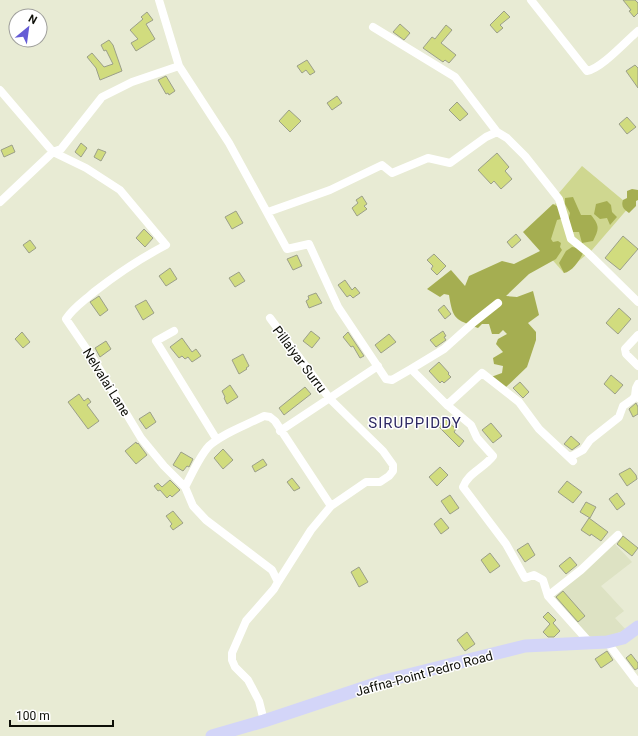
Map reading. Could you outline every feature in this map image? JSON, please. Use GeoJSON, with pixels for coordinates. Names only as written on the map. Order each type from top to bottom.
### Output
{"type":"FeatureCollection","features":[{"type":"Feature","properties":{"kind":"main road","name":"Jaffna-Point Pedro Road"},"geometry":{"type":"LineString","coordinates":[[212,736],[264,721],[384,681],[525,646],[607,642],[623,638],[638,627]]}},
{"type":"Feature","properties":{"kind":"street"},"geometry":{"type":"LineString","coordinates":[[159,0],[179,66],[229,143],[287,249],[309,244],[338,307],[386,379],[392,380],[444,349],[498,303]]}},
{"type":"Feature","properties":{"kind":"street"},"geometry":{"type":"LineString","coordinates":[[531,0],[587,71],[590,71],[601,64],[638,31]]}},
{"type":"Feature","properties":{"kind":"street"},"geometry":{"type":"LineString","coordinates":[[373,27],[455,77],[496,132],[507,138],[525,156],[559,199],[571,239],[587,252],[638,302]]}},
{"type":"Feature","properties":{"kind":"street"},"geometry":{"type":"LineString","coordinates":[[0,202],[53,152],[61,148],[102,97],[132,82],[179,66]]}},
{"type":"Feature","properties":{"kind":"street","name":"Nelvalai Lane"},"geometry":{"type":"LineString","coordinates":[[0,90],[53,152],[86,168],[120,190],[166,245],[142,258],[102,287],[72,310],[66,319],[94,360],[141,438],[164,466],[185,487],[193,506],[206,520],[272,570],[278,582]]}},
{"type":"Feature","properties":{"kind":"street"},"geometry":{"type":"LineString","coordinates":[[268,212],[330,190],[382,165],[392,173],[428,158],[450,163],[486,137],[496,132]]}},
{"type":"Feature","properties":{"kind":"street","name":"Pillaiyar Surru"},"geometry":{"type":"LineString","coordinates":[[270,318],[330,399],[383,451],[393,465],[393,471],[390,476],[380,482],[366,482],[332,506],[311,530],[278,582]]}},
{"type":"Feature","properties":{"kind":"street"},"geometry":{"type":"LineString","coordinates":[[174,331],[156,341],[217,440]]}},
{"type":"Feature","properties":{"kind":"street"},"geometry":{"type":"LineString","coordinates":[[638,335],[625,349],[626,354],[638,366]]}},
{"type":"Feature","properties":{"kind":"street","name":"Pillaiyar Surru"},"geometry":{"type":"LineString","coordinates":[[280,431],[378,366]]}},
{"type":"Feature","properties":{"kind":"street"},"geometry":{"type":"LineString","coordinates":[[411,369],[447,405],[471,425],[477,438],[492,456],[487,463],[466,480],[463,487],[506,544],[525,578],[534,575],[543,580],[548,596],[590,644]]}},
{"type":"Feature","properties":{"kind":"street"},"geometry":{"type":"LineString","coordinates":[[447,405],[482,373],[519,402],[539,429],[571,459],[583,450],[590,440],[619,417],[623,406],[636,397],[636,388],[638,384]]}},
{"type":"Feature","properties":{"kind":"street"},"geometry":{"type":"LineString","coordinates":[[185,487],[208,447],[217,440],[264,416],[270,417],[274,421],[332,506]]}},
{"type":"Feature","properties":{"kind":"street"},"geometry":{"type":"LineString","coordinates":[[548,596],[587,565],[618,535]]}},
{"type":"Feature","properties":{"kind":"street"},"geometry":{"type":"LineString","coordinates":[[264,721],[259,701],[248,680],[235,666],[232,660],[232,652],[246,621],[274,590],[278,582]]}},
{"type":"Feature","properties":{"kind":"street"},"geometry":{"type":"LineString","coordinates":[[607,642],[638,684]]}},
{"type":"Feature","properties":{"kind":"shaded area"},"geometry":{"type":"Polygon","coordinates":[[[612,541],[632,562],[601,586],[624,611],[615,618],[626,630],[597,638],[582,634],[548,596],[612,541]]]}},
{"type":"Feature","properties":{"kind":"green space"},"geometry":{"type":"Polygon","coordinates":[[[582,166],[630,206],[592,250],[564,273],[526,230],[556,203],[559,193],[582,166]]]}},
{"type":"Feature","properties":{"kind":"green space"},"geometry":{"type":"Polygon","coordinates":[[[632,189],[638,190],[638,200],[636,201],[636,206],[629,213],[623,207],[622,202],[627,198],[627,191],[632,189]]]}},
{"type":"Feature","properties":{"kind":"green space"},"geometry":{"type":"Polygon","coordinates":[[[573,197],[581,215],[591,215],[596,222],[598,228],[593,241],[582,243],[579,232],[573,232],[568,221],[570,213],[565,204],[565,198],[573,197]]]}},
{"type":"Feature","properties":{"kind":"green space"},"geometry":{"type":"Polygon","coordinates":[[[607,201],[611,205],[612,212],[617,217],[610,225],[607,218],[600,219],[594,214],[596,204],[607,201]]]}},
{"type":"Feature","properties":{"kind":"green space"},"geometry":{"type":"Polygon","coordinates":[[[553,204],[560,208],[561,219],[557,220],[551,239],[553,242],[558,241],[561,243],[560,247],[562,250],[556,259],[529,274],[506,296],[517,297],[533,291],[539,315],[528,323],[536,332],[536,340],[527,367],[505,388],[491,377],[502,373],[503,366],[494,364],[493,358],[503,352],[496,344],[498,339],[507,334],[503,330],[499,334],[492,334],[489,324],[482,324],[478,328],[464,323],[456,318],[452,309],[449,295],[444,294],[440,297],[427,289],[451,270],[465,286],[469,276],[502,261],[514,264],[540,251],[523,232],[553,204]]]}},
{"type":"Feature","properties":{"kind":"green space"},"geometry":{"type":"Polygon","coordinates":[[[572,247],[578,248],[583,253],[573,268],[564,273],[559,263],[566,251],[572,247]]]}},
{"type":"Feature","properties":{"kind":"building"},"geometry":{"type":"Polygon","coordinates":[[[623,0],[635,0],[638,3],[638,13],[634,17],[629,11],[631,10],[623,0]]]}},
{"type":"Feature","properties":{"kind":"building"},"geometry":{"type":"Polygon","coordinates":[[[504,11],[510,17],[500,25],[503,28],[497,33],[490,25],[504,11]]]}},
{"type":"Feature","properties":{"kind":"building"},"geometry":{"type":"Polygon","coordinates":[[[147,12],[153,20],[146,24],[155,39],[136,51],[131,43],[138,39],[130,30],[143,19],[141,17],[147,12]]]}},
{"type":"Feature","properties":{"kind":"building"},"geometry":{"type":"Polygon","coordinates":[[[400,24],[410,33],[404,40],[393,32],[400,24]]]}},
{"type":"Feature","properties":{"kind":"building"},"geometry":{"type":"Polygon","coordinates":[[[446,25],[452,30],[441,43],[456,55],[449,63],[445,60],[443,62],[423,48],[432,37],[435,39],[446,25]]]}},
{"type":"Feature","properties":{"kind":"building"},"geometry":{"type":"Polygon","coordinates":[[[109,40],[113,45],[122,71],[100,80],[96,68],[87,57],[92,53],[104,67],[113,64],[106,50],[104,51],[101,45],[109,40]]]}},
{"type":"Feature","properties":{"kind":"building"},"geometry":{"type":"Polygon","coordinates":[[[307,60],[315,72],[310,75],[306,70],[302,73],[297,66],[307,60]]]}},
{"type":"Feature","properties":{"kind":"building"},"geometry":{"type":"Polygon","coordinates":[[[635,65],[638,68],[638,88],[626,71],[635,65]]]}},
{"type":"Feature","properties":{"kind":"building"},"geometry":{"type":"Polygon","coordinates":[[[166,76],[175,91],[169,95],[168,93],[166,94],[158,80],[166,76]]]}},
{"type":"Feature","properties":{"kind":"building"},"geometry":{"type":"Polygon","coordinates":[[[337,96],[342,103],[332,110],[327,103],[337,96]]]}},
{"type":"Feature","properties":{"kind":"building"},"geometry":{"type":"Polygon","coordinates":[[[457,102],[468,114],[460,121],[449,110],[457,102]]]}},
{"type":"Feature","properties":{"kind":"building"},"geometry":{"type":"Polygon","coordinates":[[[289,110],[301,121],[290,132],[279,121],[289,110]]]}},
{"type":"Feature","properties":{"kind":"building"},"geometry":{"type":"Polygon","coordinates":[[[627,117],[636,127],[627,134],[619,124],[627,117]]]}},
{"type":"Feature","properties":{"kind":"building"},"geometry":{"type":"Polygon","coordinates":[[[81,143],[87,148],[81,157],[75,152],[81,143]]]}},
{"type":"Feature","properties":{"kind":"building"},"geometry":{"type":"Polygon","coordinates":[[[12,145],[15,152],[4,157],[1,150],[12,145]]]}},
{"type":"Feature","properties":{"kind":"building"},"geometry":{"type":"Polygon","coordinates":[[[98,149],[106,152],[101,161],[94,157],[98,149]]]}},
{"type":"Feature","properties":{"kind":"building"},"geometry":{"type":"Polygon","coordinates":[[[497,153],[509,167],[505,171],[512,179],[501,189],[494,181],[491,184],[478,170],[497,153]]]}},
{"type":"Feature","properties":{"kind":"building"},"geometry":{"type":"Polygon","coordinates":[[[362,196],[367,204],[364,206],[367,209],[357,216],[352,208],[358,203],[356,200],[362,196]]]}},
{"type":"Feature","properties":{"kind":"building"},"geometry":{"type":"Polygon","coordinates":[[[236,211],[243,223],[232,229],[225,217],[236,211]]]}},
{"type":"Feature","properties":{"kind":"building"},"geometry":{"type":"Polygon","coordinates":[[[144,229],[153,238],[145,247],[136,238],[144,229]]]}},
{"type":"Feature","properties":{"kind":"building"},"geometry":{"type":"Polygon","coordinates":[[[516,234],[521,240],[512,248],[507,242],[516,234]]]}},
{"type":"Feature","properties":{"kind":"building"},"geometry":{"type":"Polygon","coordinates":[[[623,236],[638,249],[620,270],[605,258],[623,236]]]}},
{"type":"Feature","properties":{"kind":"building"},"geometry":{"type":"Polygon","coordinates":[[[30,240],[36,248],[29,253],[23,245],[30,240]]]}},
{"type":"Feature","properties":{"kind":"building"},"geometry":{"type":"Polygon","coordinates":[[[434,254],[446,266],[437,275],[431,269],[433,266],[427,260],[434,254]]]}},
{"type":"Feature","properties":{"kind":"building"},"geometry":{"type":"Polygon","coordinates":[[[297,255],[302,266],[293,270],[287,259],[297,255]]]}},
{"type":"Feature","properties":{"kind":"building"},"geometry":{"type":"Polygon","coordinates":[[[170,268],[177,279],[166,286],[159,276],[170,268]]]}},
{"type":"Feature","properties":{"kind":"building"},"geometry":{"type":"Polygon","coordinates":[[[239,272],[245,281],[235,287],[229,278],[239,272]]]}},
{"type":"Feature","properties":{"kind":"building"},"geometry":{"type":"Polygon","coordinates":[[[345,280],[352,290],[355,287],[360,293],[353,298],[350,295],[347,297],[338,285],[345,280]]]}},
{"type":"Feature","properties":{"kind":"building"},"geometry":{"type":"Polygon","coordinates":[[[316,293],[322,303],[309,308],[306,301],[309,299],[308,296],[316,293]]]}},
{"type":"Feature","properties":{"kind":"building"},"geometry":{"type":"Polygon","coordinates":[[[99,296],[108,310],[100,316],[90,302],[99,296]]]}},
{"type":"Feature","properties":{"kind":"building"},"geometry":{"type":"Polygon","coordinates":[[[146,300],[154,313],[143,320],[135,306],[146,300]]]}},
{"type":"Feature","properties":{"kind":"building"},"geometry":{"type":"Polygon","coordinates":[[[444,305],[451,314],[445,319],[438,310],[444,305]]]}},
{"type":"Feature","properties":{"kind":"building"},"geometry":{"type":"Polygon","coordinates":[[[619,308],[631,319],[618,334],[606,323],[619,308]]]}},
{"type":"Feature","properties":{"kind":"building"},"geometry":{"type":"Polygon","coordinates":[[[311,331],[320,338],[312,348],[303,341],[311,331]]]}},
{"type":"Feature","properties":{"kind":"building"},"geometry":{"type":"Polygon","coordinates":[[[443,331],[446,336],[444,337],[446,340],[436,347],[430,340],[443,331]]]}},
{"type":"Feature","properties":{"kind":"building"},"geometry":{"type":"Polygon","coordinates":[[[22,332],[30,342],[23,348],[15,339],[22,332]]]}},
{"type":"Feature","properties":{"kind":"building"},"geometry":{"type":"Polygon","coordinates":[[[348,332],[364,356],[360,358],[353,346],[351,347],[343,337],[348,332]]]}},
{"type":"Feature","properties":{"kind":"building"},"geometry":{"type":"Polygon","coordinates":[[[389,334],[396,342],[381,353],[375,345],[389,334]]]}},
{"type":"Feature","properties":{"kind":"building"},"geometry":{"type":"Polygon","coordinates":[[[182,338],[192,352],[196,349],[201,356],[192,362],[188,357],[185,359],[182,356],[179,358],[170,347],[182,338]]]}},
{"type":"Feature","properties":{"kind":"building"},"geometry":{"type":"Polygon","coordinates":[[[106,341],[111,349],[100,357],[95,348],[106,341]]]}},
{"type":"Feature","properties":{"kind":"building"},"geometry":{"type":"Polygon","coordinates":[[[243,354],[249,366],[239,374],[232,360],[243,354]]]}},
{"type":"Feature","properties":{"kind":"building"},"geometry":{"type":"Polygon","coordinates":[[[439,362],[451,377],[444,383],[442,381],[440,383],[429,371],[439,362]]]}},
{"type":"Feature","properties":{"kind":"building"},"geometry":{"type":"Polygon","coordinates":[[[611,375],[623,385],[615,394],[604,384],[611,375]]]}},
{"type":"Feature","properties":{"kind":"building"},"geometry":{"type":"Polygon","coordinates":[[[520,382],[529,392],[523,398],[513,388],[520,382]]]}},
{"type":"Feature","properties":{"kind":"building"},"geometry":{"type":"Polygon","coordinates":[[[230,385],[238,397],[227,404],[222,391],[230,385]]]}},
{"type":"Feature","properties":{"kind":"building"},"geometry":{"type":"Polygon","coordinates":[[[305,387],[311,394],[284,415],[279,408],[305,387]]]}},
{"type":"Feature","properties":{"kind":"building"},"geometry":{"type":"Polygon","coordinates":[[[79,394],[84,401],[88,398],[91,402],[87,405],[99,421],[88,429],[68,402],[79,394]]]}},
{"type":"Feature","properties":{"kind":"building"},"geometry":{"type":"Polygon","coordinates":[[[636,403],[638,407],[638,414],[633,417],[629,409],[636,403]]]}},
{"type":"Feature","properties":{"kind":"building"},"geometry":{"type":"Polygon","coordinates":[[[150,412],[156,422],[146,429],[139,419],[150,412]]]}},
{"type":"Feature","properties":{"kind":"building"},"geometry":{"type":"Polygon","coordinates":[[[445,419],[456,429],[454,432],[464,441],[459,447],[438,426],[445,419]]]}},
{"type":"Feature","properties":{"kind":"building"},"geometry":{"type":"Polygon","coordinates":[[[491,423],[502,436],[493,443],[482,430],[491,423]]]}},
{"type":"Feature","properties":{"kind":"building"},"geometry":{"type":"Polygon","coordinates":[[[571,436],[580,444],[572,450],[564,444],[571,436]]]}},
{"type":"Feature","properties":{"kind":"building"},"geometry":{"type":"Polygon","coordinates":[[[136,442],[147,455],[136,464],[125,451],[136,442]]]}},
{"type":"Feature","properties":{"kind":"building"},"geometry":{"type":"Polygon","coordinates":[[[223,449],[233,460],[223,469],[214,458],[223,449]]]}},
{"type":"Feature","properties":{"kind":"building"},"geometry":{"type":"Polygon","coordinates":[[[181,452],[193,459],[189,467],[187,466],[183,471],[173,465],[181,452]]]}},
{"type":"Feature","properties":{"kind":"building"},"geometry":{"type":"Polygon","coordinates":[[[263,459],[267,465],[255,472],[252,466],[263,459]]]}},
{"type":"Feature","properties":{"kind":"building"},"geometry":{"type":"Polygon","coordinates":[[[440,467],[448,475],[437,486],[429,477],[440,467]]]}},
{"type":"Feature","properties":{"kind":"building"},"geometry":{"type":"Polygon","coordinates":[[[630,468],[636,475],[637,479],[627,486],[619,474],[630,468]]]}},
{"type":"Feature","properties":{"kind":"building"},"geometry":{"type":"Polygon","coordinates":[[[292,478],[300,488],[294,491],[287,482],[292,478]]]}},
{"type":"Feature","properties":{"kind":"building"},"geometry":{"type":"Polygon","coordinates":[[[170,480],[180,490],[172,497],[170,495],[167,498],[154,486],[158,483],[162,487],[170,480]]]}},
{"type":"Feature","properties":{"kind":"building"},"geometry":{"type":"Polygon","coordinates":[[[567,481],[582,492],[573,503],[558,492],[567,481]]]}},
{"type":"Feature","properties":{"kind":"building"},"geometry":{"type":"Polygon","coordinates":[[[617,493],[625,504],[617,510],[609,499],[617,493]]]}},
{"type":"Feature","properties":{"kind":"building"},"geometry":{"type":"Polygon","coordinates":[[[450,495],[459,508],[450,514],[441,501],[450,495]]]}},
{"type":"Feature","properties":{"kind":"building"},"geometry":{"type":"Polygon","coordinates":[[[586,502],[596,507],[590,518],[580,512],[586,502]]]}},
{"type":"Feature","properties":{"kind":"building"},"geometry":{"type":"Polygon","coordinates":[[[173,511],[183,523],[173,530],[170,526],[172,524],[166,516],[173,511]]]}},
{"type":"Feature","properties":{"kind":"building"},"geometry":{"type":"Polygon","coordinates":[[[441,518],[449,528],[441,534],[434,524],[441,518]]]}},
{"type":"Feature","properties":{"kind":"building"},"geometry":{"type":"Polygon","coordinates":[[[589,518],[608,532],[601,541],[591,534],[590,536],[581,530],[589,518]]]}},
{"type":"Feature","properties":{"kind":"building"},"geometry":{"type":"Polygon","coordinates":[[[623,536],[638,548],[632,556],[617,544],[623,536]]]}},
{"type":"Feature","properties":{"kind":"building"},"geometry":{"type":"Polygon","coordinates":[[[528,543],[535,555],[525,562],[517,550],[528,543]]]}},
{"type":"Feature","properties":{"kind":"building"},"geometry":{"type":"Polygon","coordinates":[[[490,553],[500,566],[490,573],[481,560],[490,553]]]}},
{"type":"Feature","properties":{"kind":"building"},"geometry":{"type":"Polygon","coordinates":[[[570,557],[577,565],[566,574],[559,566],[570,557]]]}},
{"type":"Feature","properties":{"kind":"building"},"geometry":{"type":"Polygon","coordinates":[[[359,567],[368,582],[359,587],[351,572],[359,567]]]}},
{"type":"Feature","properties":{"kind":"building"},"geometry":{"type":"Polygon","coordinates":[[[563,591],[585,616],[578,622],[556,597],[563,591]]]}},
{"type":"Feature","properties":{"kind":"building"},"geometry":{"type":"Polygon","coordinates":[[[548,612],[556,620],[553,623],[560,631],[554,637],[548,637],[543,632],[550,624],[543,617],[548,612]]]}},
{"type":"Feature","properties":{"kind":"building"},"geometry":{"type":"Polygon","coordinates":[[[467,632],[475,644],[465,651],[457,640],[467,632]]]}},
{"type":"Feature","properties":{"kind":"building"},"geometry":{"type":"Polygon","coordinates":[[[607,651],[613,660],[601,668],[595,659],[607,651]]]}},
{"type":"Feature","properties":{"kind":"building"},"geometry":{"type":"Polygon","coordinates":[[[631,654],[638,663],[638,668],[635,670],[626,658],[631,654]]]}},
{"type":"Feature","properties":{"kind":"district","name":"SIRUPPIDDY"},"geometry":{"type":"Point","coordinates":[415,423]}}]}
